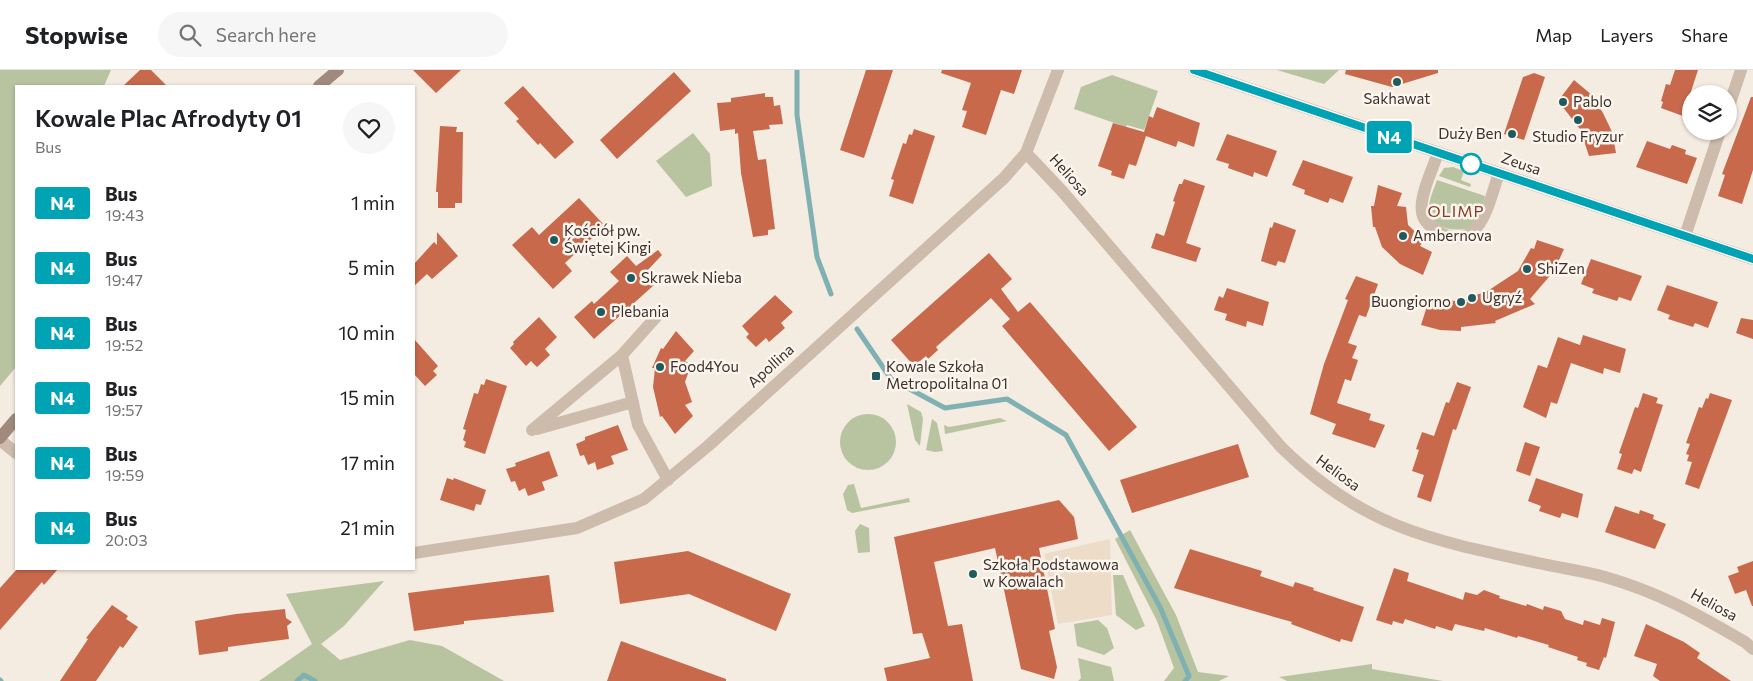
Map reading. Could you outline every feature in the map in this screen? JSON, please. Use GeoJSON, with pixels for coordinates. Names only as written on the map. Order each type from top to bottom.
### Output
{"type":"FeatureCollection","features":[{"type":"Feature","properties":{"kind":"street"},"geometry":{"type":"LineString","coordinates":[[320,85],[338,70]]}},
{"type":"Feature","properties":{"kind":"street","name":"Apollina"},"geometry":{"type":"LineString","coordinates":[[415,554],[577,528],[644,499],[668,480],[1004,178],[1026,153],[1058,70]]}},
{"type":"Feature","properties":{"kind":"street","name":"Zeusa"},"geometry":{"type":"LineString","coordinates":[[1194,70],[1753,259]]}},
{"type":"Feature","properties":{"kind":"street"},"geometry":{"type":"LineString","coordinates":[[1736,85],[1741,70]]}},
{"type":"Feature","properties":{"kind":"street"},"geometry":{"type":"LineString","coordinates":[[1686,236],[1717,140]]}},
{"type":"Feature","properties":{"kind":"street","name":"Heliosa"},"geometry":{"type":"LineString","coordinates":[[1026,153],[1047,174],[1281,447],[1316,479],[1342,497],[1378,518],[1421,536],[1603,576],[1656,593],[1688,609],[1749,646]]}},
{"type":"Feature","properties":{"kind":"street"},"geometry":{"type":"LineString","coordinates":[[1438,153],[1422,201],[1422,212],[1425,220],[1432,226],[1453,237],[1464,236],[1475,231],[1486,212],[1499,173]]}},
{"type":"Feature","properties":{"kind":"street"},"geometry":{"type":"LineString","coordinates":[[633,402],[532,430],[622,355],[656,317]]}},
{"type":"Feature","properties":{"kind":"street"},"geometry":{"type":"LineString","coordinates":[[622,355],[638,425],[668,480]]}},
{"type":"Feature","properties":{"kind":"street"},"geometry":{"type":"LineString","coordinates":[[15,420],[0,439],[15,453]]}},
{"type":"Feature","properties":{"kind":"green space"},"geometry":{"type":"Polygon","coordinates":[[[0,70],[111,70],[104,85],[15,85],[15,368],[0,386],[0,70]]]}},
{"type":"Feature","properties":{"kind":"green space"},"geometry":{"type":"Polygon","coordinates":[[[1277,70],[1339,70],[1324,84],[1277,70]]]}},
{"type":"Feature","properties":{"kind":"green space"},"geometry":{"type":"Polygon","coordinates":[[[1112,75],[1158,91],[1144,130],[1127,125],[1126,127],[1074,109],[1081,87],[1112,75]]]}},
{"type":"Feature","properties":{"kind":"green space"},"geometry":{"type":"Polygon","coordinates":[[[693,133],[710,154],[712,186],[686,197],[656,161],[693,133]]]}},
{"type":"Feature","properties":{"kind":"green space"},"geometry":{"type":"Polygon","coordinates":[[[1453,167],[1464,171],[1461,180],[1471,184],[1470,187],[1439,176],[1444,168],[1453,167]]]}},
{"type":"Feature","properties":{"kind":"green space"},"geometry":{"type":"Polygon","coordinates":[[[1437,180],[1485,196],[1480,213],[1470,228],[1450,229],[1433,221],[1429,205],[1437,180]]]}},
{"type":"Feature","properties":{"kind":"green space"},"geometry":{"type":"Polygon","coordinates":[[[907,404],[921,412],[923,419],[920,446],[915,440],[907,404]]]}},
{"type":"Feature","properties":{"kind":"green space"},"geometry":{"type":"Polygon","coordinates":[[[868,414],[879,416],[888,422],[894,431],[896,442],[894,453],[888,462],[879,468],[868,470],[857,468],[848,462],[842,453],[840,442],[842,431],[848,422],[857,416],[868,414]]]}},
{"type":"Feature","properties":{"kind":"green space"},"geometry":{"type":"Polygon","coordinates":[[[1000,418],[1007,421],[945,434],[944,425],[949,427],[1000,418]]]}},
{"type":"Feature","properties":{"kind":"green space"},"geometry":{"type":"Polygon","coordinates":[[[932,419],[937,423],[943,451],[926,450],[932,419]]]}},
{"type":"Feature","properties":{"kind":"green space"},"geometry":{"type":"Polygon","coordinates":[[[854,484],[861,508],[909,498],[910,502],[852,513],[847,510],[843,494],[848,485],[854,484]]]}},
{"type":"Feature","properties":{"kind":"green space"},"geometry":{"type":"Polygon","coordinates":[[[860,524],[869,528],[870,552],[858,553],[855,531],[860,524]]]}},
{"type":"Feature","properties":{"kind":"green space"},"geometry":{"type":"Polygon","coordinates":[[[1130,530],[1176,615],[1198,672],[1229,676],[1219,681],[1164,681],[1174,668],[1157,621],[1115,539],[1130,530]]]}},
{"type":"Feature","properties":{"kind":"green space"},"geometry":{"type":"Polygon","coordinates":[[[1113,575],[1123,575],[1145,626],[1136,630],[1116,615],[1113,575]]]}},
{"type":"Feature","properties":{"kind":"green space"},"geometry":{"type":"Polygon","coordinates":[[[384,581],[344,626],[321,644],[340,660],[410,640],[442,646],[504,681],[259,681],[312,644],[286,594],[384,581]]]}},
{"type":"Feature","properties":{"kind":"green space"},"geometry":{"type":"Polygon","coordinates":[[[1098,620],[1107,628],[1114,648],[1104,655],[1077,646],[1074,624],[1098,620]]]}},
{"type":"Feature","properties":{"kind":"green space"},"geometry":{"type":"Polygon","coordinates":[[[1078,658],[1111,667],[1114,681],[1078,681],[1081,678],[1078,658]]]}},
{"type":"Feature","properties":{"kind":"green space"},"geometry":{"type":"Polygon","coordinates":[[[1372,664],[1372,669],[1443,681],[1287,681],[1279,677],[1372,664]]]}},
{"type":"Feature","properties":{"kind":"shaded area"},"geometry":{"type":"Polygon","coordinates":[[[1110,539],[1112,615],[1058,624],[1044,554],[1110,539]]]}},
{"type":"Feature","properties":{"kind":"building"},"geometry":{"type":"Polygon","coordinates":[[[140,70],[151,70],[166,85],[124,85],[140,70]]]}},
{"type":"Feature","properties":{"kind":"building"},"geometry":{"type":"Polygon","coordinates":[[[413,70],[461,70],[436,93],[413,70]]]}},
{"type":"Feature","properties":{"kind":"building"},"geometry":{"type":"Polygon","coordinates":[[[866,70],[893,70],[864,158],[840,150],[866,70]]]}},
{"type":"Feature","properties":{"kind":"building"},"geometry":{"type":"Polygon","coordinates":[[[942,70],[1022,70],[1014,94],[1001,90],[986,135],[962,127],[967,111],[962,110],[971,83],[941,73],[942,70]]]}},
{"type":"Feature","properties":{"kind":"building"},"geometry":{"type":"Polygon","coordinates":[[[1346,70],[1438,70],[1438,73],[1392,87],[1345,74],[1346,70]]]}},
{"type":"Feature","properties":{"kind":"building"},"geometry":{"type":"Polygon","coordinates":[[[1675,70],[1698,70],[1693,85],[1682,85],[1682,116],[1661,108],[1666,84],[1670,85],[1675,70]]]}},
{"type":"Feature","properties":{"kind":"building"},"geometry":{"type":"Polygon","coordinates":[[[674,72],[691,91],[617,159],[600,140],[674,72]]]}},
{"type":"Feature","properties":{"kind":"building"},"geometry":{"type":"Polygon","coordinates":[[[1534,73],[1545,77],[1524,140],[1504,134],[1523,77],[1534,73]]]}},
{"type":"Feature","properties":{"kind":"building"},"geometry":{"type":"Polygon","coordinates":[[[1574,80],[1592,95],[1603,113],[1614,136],[1616,153],[1589,156],[1580,129],[1558,101],[1574,80]]]}},
{"type":"Feature","properties":{"kind":"building"},"geometry":{"type":"Polygon","coordinates":[[[523,86],[574,142],[555,159],[540,143],[538,145],[516,121],[519,119],[504,103],[523,86]]]}},
{"type":"Feature","properties":{"kind":"building"},"geometry":{"type":"Polygon","coordinates":[[[765,93],[765,97],[773,97],[774,106],[780,105],[783,124],[769,125],[770,129],[753,131],[758,160],[766,159],[775,229],[768,230],[768,235],[753,237],[741,173],[738,133],[735,134],[735,129],[720,131],[717,103],[731,102],[731,98],[765,93]]]}},
{"type":"Feature","properties":{"kind":"building"},"geometry":{"type":"Polygon","coordinates":[[[1751,97],[1753,97],[1753,170],[1742,204],[1718,196],[1725,175],[1722,174],[1735,140],[1737,140],[1737,134],[1751,97]]]}},
{"type":"Feature","properties":{"kind":"building"},"geometry":{"type":"Polygon","coordinates":[[[1157,107],[1200,123],[1194,147],[1178,141],[1176,147],[1146,136],[1136,166],[1129,164],[1124,179],[1111,175],[1112,171],[1098,166],[1113,123],[1144,132],[1149,116],[1153,118],[1157,107]]]}},
{"type":"Feature","properties":{"kind":"building"},"geometry":{"type":"Polygon","coordinates":[[[440,126],[457,127],[456,132],[463,132],[462,203],[455,203],[455,208],[438,208],[438,192],[436,192],[440,126]]]}},
{"type":"Feature","properties":{"kind":"building"},"geometry":{"type":"Polygon","coordinates":[[[914,129],[935,136],[913,204],[889,196],[894,180],[891,179],[903,143],[906,144],[909,134],[912,135],[914,129]]]}},
{"type":"Feature","properties":{"kind":"building"},"geometry":{"type":"Polygon","coordinates":[[[1227,134],[1277,151],[1267,177],[1254,172],[1253,177],[1228,168],[1229,164],[1216,160],[1227,134]]]}},
{"type":"Feature","properties":{"kind":"building"},"geometry":{"type":"Polygon","coordinates":[[[1647,141],[1670,149],[1672,145],[1686,150],[1685,154],[1697,158],[1687,184],[1636,167],[1647,141]]]}},
{"type":"Feature","properties":{"kind":"building"},"geometry":{"type":"Polygon","coordinates":[[[1303,160],[1353,177],[1343,203],[1330,198],[1328,203],[1304,194],[1305,190],[1292,185],[1303,160]]]}},
{"type":"Feature","properties":{"kind":"building"},"geometry":{"type":"Polygon","coordinates":[[[1184,179],[1205,186],[1186,243],[1201,248],[1196,262],[1151,248],[1156,233],[1164,236],[1175,202],[1173,201],[1179,184],[1182,184],[1184,179]]]}},
{"type":"Feature","properties":{"kind":"building"},"geometry":{"type":"Polygon","coordinates":[[[1378,185],[1402,193],[1397,206],[1406,207],[1408,225],[1424,240],[1420,246],[1432,252],[1423,275],[1400,264],[1382,247],[1375,227],[1373,227],[1371,206],[1374,206],[1378,185]]]}},
{"type":"Feature","properties":{"kind":"building","name":"Kościół pw. Świętej Kingi"},"geometry":{"type":"Polygon","coordinates":[[[579,198],[605,226],[565,263],[572,271],[553,289],[512,245],[532,227],[539,235],[579,198]]]}},
{"type":"Feature","properties":{"kind":"building"},"geometry":{"type":"Polygon","coordinates":[[[1274,222],[1296,230],[1285,263],[1278,261],[1276,266],[1261,261],[1270,227],[1272,228],[1274,222]]]}},
{"type":"Feature","properties":{"kind":"building"},"geometry":{"type":"Polygon","coordinates":[[[437,232],[458,256],[432,279],[427,274],[415,285],[415,263],[434,242],[437,245],[437,232]]]}},
{"type":"Feature","properties":{"kind":"building"},"geometry":{"type":"Polygon","coordinates":[[[1537,240],[1564,249],[1554,271],[1530,299],[1535,304],[1495,321],[1496,323],[1461,327],[1461,331],[1440,330],[1421,325],[1430,297],[1455,301],[1477,297],[1476,295],[1486,292],[1518,271],[1531,248],[1534,249],[1537,240]]]}},
{"type":"Feature","properties":{"kind":"building"},"geometry":{"type":"Polygon","coordinates":[[[658,250],[662,255],[644,274],[654,285],[594,339],[574,317],[592,301],[594,304],[619,281],[610,272],[627,256],[636,266],[658,250]]]}},
{"type":"Feature","properties":{"kind":"building"},"geometry":{"type":"Polygon","coordinates":[[[989,253],[1012,279],[1001,289],[1018,312],[1030,302],[1137,427],[1109,451],[1002,326],[1010,319],[991,298],[936,347],[938,350],[928,359],[926,356],[914,366],[891,340],[989,253]]]}},
{"type":"Feature","properties":{"kind":"building"},"geometry":{"type":"Polygon","coordinates":[[[1591,259],[1642,276],[1631,301],[1619,297],[1617,301],[1592,293],[1594,289],[1581,284],[1591,259]]]}},
{"type":"Feature","properties":{"kind":"building"},"geometry":{"type":"Polygon","coordinates":[[[1356,276],[1378,284],[1366,317],[1359,315],[1348,343],[1357,346],[1352,358],[1358,360],[1351,381],[1345,379],[1337,403],[1371,414],[1369,420],[1385,425],[1375,448],[1332,434],[1336,424],[1310,414],[1324,364],[1348,300],[1345,299],[1356,276]]]}},
{"type":"Feature","properties":{"kind":"building"},"geometry":{"type":"Polygon","coordinates":[[[1667,285],[1718,302],[1708,328],[1695,323],[1693,327],[1668,319],[1670,315],[1657,310],[1667,285]]]}},
{"type":"Feature","properties":{"kind":"building"},"geometry":{"type":"Polygon","coordinates":[[[1227,288],[1269,302],[1263,326],[1247,321],[1246,327],[1225,320],[1227,314],[1214,310],[1219,296],[1223,298],[1227,288]]]}},
{"type":"Feature","properties":{"kind":"building"},"geometry":{"type":"Polygon","coordinates":[[[775,295],[793,312],[781,323],[785,328],[769,342],[766,338],[756,347],[746,337],[749,334],[742,326],[775,295]]]}},
{"type":"Feature","properties":{"kind":"building"},"geometry":{"type":"Polygon","coordinates":[[[539,317],[557,337],[545,349],[550,355],[537,367],[531,361],[526,366],[510,348],[514,344],[513,342],[539,317]]]}},
{"type":"Feature","properties":{"kind":"building"},"geometry":{"type":"Polygon","coordinates":[[[1741,318],[1753,320],[1753,339],[1736,333],[1741,318]]]}},
{"type":"Feature","properties":{"kind":"building"},"geometry":{"type":"Polygon","coordinates":[[[676,331],[694,351],[685,361],[691,365],[685,382],[692,402],[685,405],[693,416],[675,434],[662,416],[660,417],[653,387],[655,368],[652,368],[661,348],[663,349],[676,331]]]}},
{"type":"Feature","properties":{"kind":"building"},"geometry":{"type":"Polygon","coordinates":[[[1583,335],[1626,349],[1620,373],[1604,368],[1603,374],[1571,363],[1557,404],[1551,402],[1546,418],[1523,407],[1538,365],[1547,368],[1558,337],[1580,345],[1583,335]]]}},
{"type":"Feature","properties":{"kind":"building"},"geometry":{"type":"Polygon","coordinates":[[[415,340],[438,366],[433,371],[437,375],[425,386],[415,375],[415,340]]]}},
{"type":"Feature","properties":{"kind":"building"},"geometry":{"type":"Polygon","coordinates":[[[486,379],[507,386],[485,454],[464,447],[466,442],[463,440],[466,430],[463,429],[474,393],[478,394],[481,384],[484,385],[486,379]]]}},
{"type":"Feature","properties":{"kind":"building"},"geometry":{"type":"Polygon","coordinates":[[[1457,382],[1471,387],[1456,430],[1453,429],[1431,502],[1417,497],[1424,475],[1412,471],[1419,450],[1416,449],[1422,432],[1434,436],[1446,402],[1449,403],[1457,382]]]}},
{"type":"Feature","properties":{"kind":"building"},"geometry":{"type":"Polygon","coordinates":[[[1643,393],[1658,398],[1656,403],[1663,405],[1641,472],[1634,469],[1632,474],[1617,469],[1622,454],[1619,453],[1635,407],[1638,408],[1643,393]]]}},
{"type":"Feature","properties":{"kind":"building"},"geometry":{"type":"Polygon","coordinates":[[[1710,393],[1732,400],[1699,489],[1685,484],[1692,462],[1687,461],[1689,455],[1686,454],[1690,444],[1686,443],[1699,407],[1702,408],[1710,393]]]}},
{"type":"Feature","properties":{"kind":"building"},"geometry":{"type":"Polygon","coordinates":[[[618,425],[628,450],[611,456],[614,464],[597,470],[595,462],[588,465],[584,455],[580,456],[576,444],[585,440],[585,437],[618,425]]]}},
{"type":"Feature","properties":{"kind":"building"},"geometry":{"type":"Polygon","coordinates":[[[1525,442],[1540,447],[1530,476],[1516,471],[1525,442]]]}},
{"type":"Feature","properties":{"kind":"building"},"geometry":{"type":"Polygon","coordinates":[[[1238,444],[1249,477],[1132,513],[1120,480],[1238,444]]]}},
{"type":"Feature","properties":{"kind":"building"},"geometry":{"type":"Polygon","coordinates":[[[549,451],[558,476],[542,482],[545,490],[528,496],[525,488],[519,491],[515,481],[511,482],[506,469],[516,466],[515,463],[549,451]]]}},
{"type":"Feature","properties":{"kind":"building"},"geometry":{"type":"Polygon","coordinates":[[[447,478],[453,480],[454,478],[486,490],[481,505],[476,504],[474,511],[440,500],[447,478]]]}},
{"type":"Feature","properties":{"kind":"building"},"geometry":{"type":"Polygon","coordinates":[[[1536,478],[1583,494],[1578,518],[1562,513],[1560,518],[1539,511],[1541,506],[1528,501],[1536,478]]]}},
{"type":"Feature","properties":{"kind":"building"},"geometry":{"type":"Polygon","coordinates":[[[1059,500],[1074,517],[1078,539],[1039,548],[1055,629],[1049,631],[1057,667],[1054,679],[1021,669],[995,548],[934,562],[948,626],[962,624],[973,681],[887,681],[884,668],[930,658],[922,633],[913,634],[894,537],[1059,500]]]}},
{"type":"Feature","properties":{"kind":"building"},"geometry":{"type":"Polygon","coordinates":[[[1615,506],[1639,514],[1640,510],[1654,515],[1653,519],[1666,524],[1655,549],[1605,532],[1615,506]]]}},
{"type":"Feature","properties":{"kind":"building"},"geometry":{"type":"Polygon","coordinates":[[[1190,549],[1262,571],[1260,576],[1293,587],[1295,582],[1364,607],[1352,642],[1341,639],[1340,642],[1291,624],[1292,622],[1174,588],[1190,549]]]}},
{"type":"Feature","properties":{"kind":"building"},"geometry":{"type":"Polygon","coordinates":[[[688,551],[791,594],[776,631],[689,594],[620,604],[614,562],[688,551]]]}},
{"type":"Feature","properties":{"kind":"building"},"geometry":{"type":"Polygon","coordinates":[[[1753,561],[1752,606],[1746,590],[1735,594],[1728,576],[1739,572],[1737,567],[1753,561]]]}},
{"type":"Feature","properties":{"kind":"building"},"geometry":{"type":"Polygon","coordinates":[[[1394,568],[1409,573],[1407,581],[1463,600],[1465,592],[1477,595],[1484,590],[1500,596],[1499,598],[1526,606],[1527,604],[1543,610],[1544,606],[1561,611],[1565,619],[1583,625],[1584,620],[1600,625],[1602,618],[1615,622],[1606,658],[1604,657],[1599,670],[1586,666],[1587,663],[1577,660],[1578,657],[1548,647],[1549,645],[1485,628],[1484,631],[1455,624],[1452,631],[1436,626],[1435,629],[1405,619],[1403,624],[1393,621],[1392,625],[1376,620],[1394,568]]]}},
{"type":"Feature","properties":{"kind":"building"},"geometry":{"type":"Polygon","coordinates":[[[16,570],[57,570],[44,585],[42,582],[0,630],[0,588],[16,570]]]}},
{"type":"Feature","properties":{"kind":"building"},"geometry":{"type":"Polygon","coordinates":[[[549,575],[554,612],[464,621],[464,624],[414,631],[408,593],[549,575]]]}},
{"type":"Feature","properties":{"kind":"building"},"geometry":{"type":"Polygon","coordinates":[[[112,605],[128,616],[126,619],[138,627],[123,648],[120,646],[96,681],[60,681],[88,639],[86,638],[112,605]]]}},
{"type":"Feature","properties":{"kind":"building"},"geometry":{"type":"Polygon","coordinates":[[[285,609],[286,618],[292,622],[287,626],[289,639],[228,647],[228,651],[199,655],[195,621],[236,614],[285,609]]]}},
{"type":"Feature","properties":{"kind":"building"},"geometry":{"type":"Polygon","coordinates":[[[1646,624],[1684,642],[1700,653],[1697,658],[1731,681],[1660,681],[1653,676],[1657,664],[1634,656],[1646,624]]]}},
{"type":"Feature","properties":{"kind":"building"},"geometry":{"type":"Polygon","coordinates":[[[621,641],[726,679],[726,681],[607,681],[621,641]]]}},
{"type":"Feature","properties":{"kind":"waterway"},"geometry":{"type":"LineString","coordinates":[[797,70],[797,115],[817,257],[831,294]]}},
{"type":"Feature","properties":{"kind":"waterway"},"geometry":{"type":"LineString","coordinates":[[857,329],[891,379],[945,408],[1007,399],[1066,435],[1160,607],[1189,676],[1185,681]]}},
{"type":"Feature","properties":{"kind":"waterway"},"geometry":{"type":"LineString","coordinates":[[297,681],[304,675],[315,681]]}},
{"type":"Feature","properties":{"kind":"bus line","name":"N4"},"geometry":{"type":"LineString","coordinates":[[1194,70],[1402,142],[1753,259]]}},
{"type":"Feature","properties":{"kind":"place","name":"Sakhawat"},"geometry":{"type":"Point","coordinates":[1397,82]}},
{"type":"Feature","properties":{"kind":"place","name":"Pablo"},"geometry":{"type":"Point","coordinates":[1563,102]}},
{"type":"Feature","properties":{"kind":"place","name":"Studio Fryzur"},"geometry":{"type":"Point","coordinates":[1578,120]}},
{"type":"Feature","properties":{"kind":"place","name":"Duży Ben"},"geometry":{"type":"Point","coordinates":[1512,134]}},
{"type":"Feature","properties":{"kind":"place","name":"Ambernova"},"geometry":{"type":"Point","coordinates":[1403,236]}},
{"type":"Feature","properties":{"kind":"place","name":"Kościół pw. Świętej Kingi"},"geometry":{"type":"Point","coordinates":[554,240]}},
{"type":"Feature","properties":{"kind":"place","name":"ShiZen"},"geometry":{"type":"Point","coordinates":[1527,269]}},
{"type":"Feature","properties":{"kind":"place","name":"Skrawek Nieba"},"geometry":{"type":"Point","coordinates":[631,278]}},
{"type":"Feature","properties":{"kind":"place","name":"Ugryź"},"geometry":{"type":"Point","coordinates":[1472,298]}},
{"type":"Feature","properties":{"kind":"place","name":"Buongiorno"},"geometry":{"type":"Point","coordinates":[1461,302]}},
{"type":"Feature","properties":{"kind":"place","name":"Plebania"},"geometry":{"type":"Point","coordinates":[601,312]}},
{"type":"Feature","properties":{"kind":"place","name":"Food4You"},"geometry":{"type":"Point","coordinates":[660,367]}},
{"type":"Feature","properties":{"kind":"place","name":"Kowale Szkoła Metropolitalna 01"},"geometry":{"type":"Point","coordinates":[876,376]}},
{"type":"Feature","properties":{"kind":"place","name":"Szkoła Podstawowa w Kowalach"},"geometry":{"type":"Point","coordinates":[973,574]}},
{"type":"Feature","properties":{"kind":"district","name":"OLIMP"},"geometry":{"type":"Point","coordinates":[1456,211]}}]}
